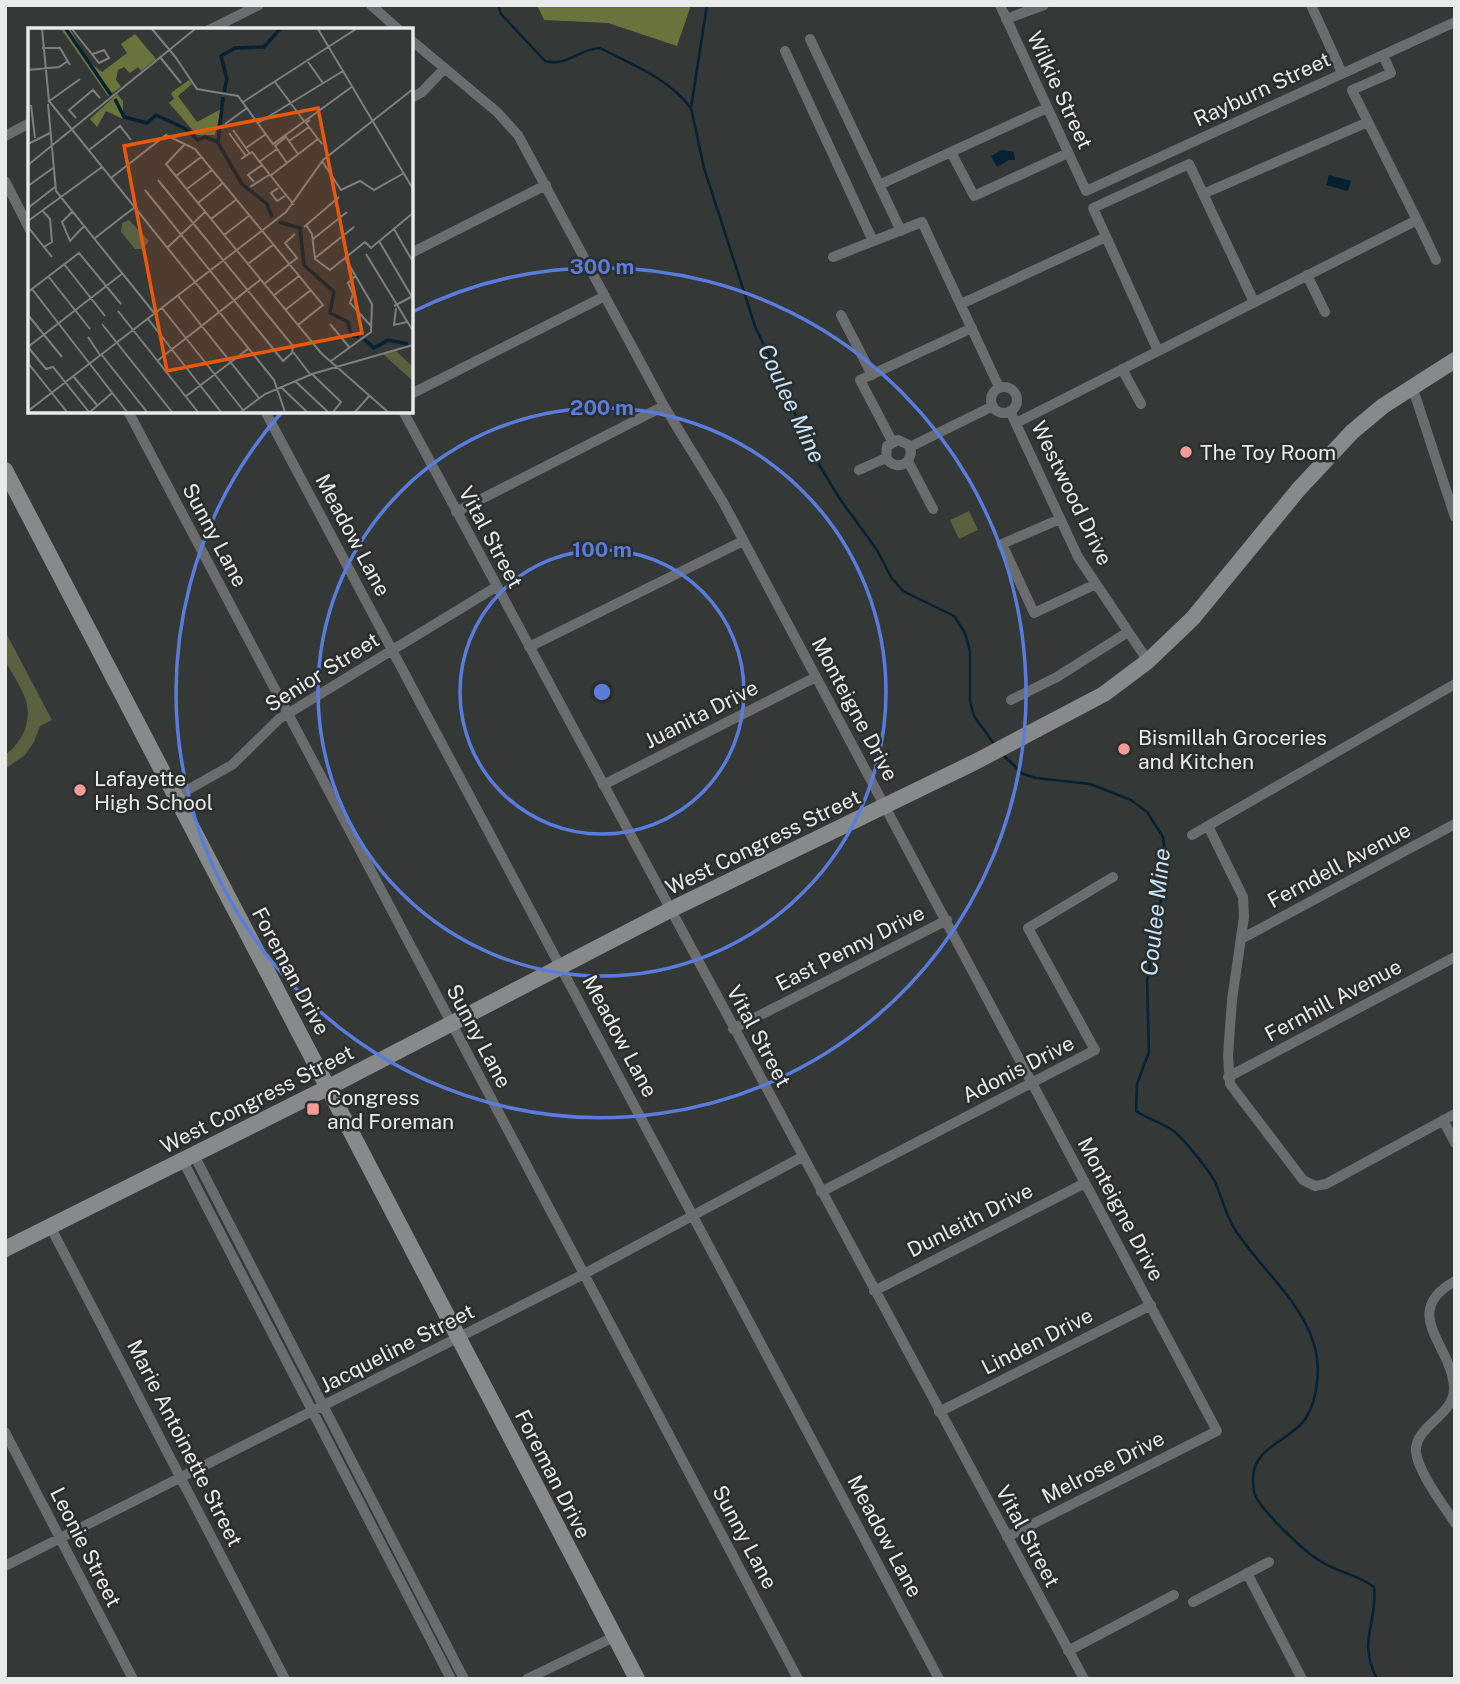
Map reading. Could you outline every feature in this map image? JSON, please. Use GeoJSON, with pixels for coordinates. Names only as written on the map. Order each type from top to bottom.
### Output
{"type":"FeatureCollection","features":[{"type":"Feature","properties":{"kind":"main road","name":"West Congress Street"},"geometry":{"type":"LineString","coordinates":[[5,1249],[329,1087],[670,910],[886,807],[1104,694],[1148,661],[1208,602],[1331,453],[1368,418],[1412,386],[1455,360]]}},
{"type":"Feature","properties":{"kind":"main road","name":"Foreman Drive"},"geometry":{"type":"LineString","coordinates":[[5,470],[637,1679]]}},
{"type":"Feature","properties":{"kind":"street"},"geometry":{"type":"LineString","coordinates":[[213,28],[259,5]]}},
{"type":"Feature","properties":{"kind":"street"},"geometry":{"type":"LineString","coordinates":[[371,5],[397,28]]}},
{"type":"Feature","properties":{"kind":"street","name":"Wilkie Street"},"geometry":{"type":"LineString","coordinates":[[1000,5],[1086,191]]}},
{"type":"Feature","properties":{"kind":"street"},"geometry":{"type":"LineString","coordinates":[[1006,19],[1044,5]]}},
{"type":"Feature","properties":{"kind":"street"},"geometry":{"type":"LineString","coordinates":[[1311,5],[1342,74]]}},
{"type":"Feature","properties":{"kind":"street","name":"Rayburn Street"},"geometry":{"type":"LineString","coordinates":[[1086,191],[1455,22]]}},
{"type":"Feature","properties":{"kind":"street"},"geometry":{"type":"LineString","coordinates":[[810,39],[901,230]]}},
{"type":"Feature","properties":{"kind":"street","name":"Monteigne Drive"},"geometry":{"type":"LineString","coordinates":[[413,42],[509,122],[519,135],[664,406],[705,470],[1217,1431]]}},
{"type":"Feature","properties":{"kind":"street"},"geometry":{"type":"LineString","coordinates":[[785,51],[873,241]]}},
{"type":"Feature","properties":{"kind":"street"},"geometry":{"type":"LineString","coordinates":[[1383,55],[1391,73],[1352,90],[1436,260]]}},
{"type":"Feature","properties":{"kind":"street"},"geometry":{"type":"LineString","coordinates":[[413,97],[427,88],[444,69]]}},
{"type":"Feature","properties":{"kind":"street"},"geometry":{"type":"LineString","coordinates":[[879,185],[1047,108]]}},
{"type":"Feature","properties":{"kind":"street"},"geometry":{"type":"LineString","coordinates":[[1203,194],[1367,122]]}},
{"type":"Feature","properties":{"kind":"street"},"geometry":{"type":"LineString","coordinates":[[5,136],[28,124]]}},
{"type":"Feature","properties":{"kind":"street"},"geometry":{"type":"LineString","coordinates":[[1182,147],[1254,302]]}},
{"type":"Feature","properties":{"kind":"street"},"geometry":{"type":"LineString","coordinates":[[951,152],[974,196],[1068,153]]}},
{"type":"Feature","properties":{"kind":"street"},"geometry":{"type":"LineString","coordinates":[[1158,351],[1093,208],[1189,164]]}},
{"type":"Feature","properties":{"kind":"street"},"geometry":{"type":"LineString","coordinates":[[1126,172],[1134,189]]}},
{"type":"Feature","properties":{"kind":"street"},"geometry":{"type":"LineString","coordinates":[[5,181],[28,226]]}},
{"type":"Feature","properties":{"kind":"street"},"geometry":{"type":"LineString","coordinates":[[413,252],[546,185]]}},
{"type":"Feature","properties":{"kind":"street"},"geometry":{"type":"LineString","coordinates":[[1016,423],[1417,220]]}},
{"type":"Feature","properties":{"kind":"street"},"geometry":{"type":"LineString","coordinates":[[833,257],[922,222],[999,387]]}},
{"type":"Feature","properties":{"kind":"street"},"geometry":{"type":"LineString","coordinates":[[961,304],[1106,237]]}},
{"type":"Feature","properties":{"kind":"street"},"geometry":{"type":"LineString","coordinates":[[1307,275],[1325,312]]}},
{"type":"Feature","properties":{"kind":"street"},"geometry":{"type":"LineString","coordinates":[[413,393],[606,296]]}},
{"type":"Feature","properties":{"kind":"street"},"geometry":{"type":"LineString","coordinates":[[841,315],[872,375]]}},
{"type":"Feature","properties":{"kind":"street"},"geometry":{"type":"LineString","coordinates":[[892,441],[860,380],[972,328]]}},
{"type":"Feature","properties":{"kind":"street"},"geometry":{"type":"LineString","coordinates":[[1122,369],[1141,404]]}},
{"type":"Feature","properties":{"kind":"street"},"geometry":{"type":"LineString","coordinates":[[1412,386],[1455,517]]}},
{"type":"Feature","properties":{"kind":"street"},"geometry":{"type":"LineString","coordinates":[[999,387],[1011,389],[1016,395],[1016,404],[1010,411],[1002,412],[993,406],[991,396],[999,387]]}},
{"type":"Feature","properties":{"kind":"street"},"geometry":{"type":"LineString","coordinates":[[456,512],[664,406]]}},
{"type":"Feature","properties":{"kind":"street"},"geometry":{"type":"LineString","coordinates":[[910,447],[993,406]]}},
{"type":"Feature","properties":{"kind":"street","name":"Westwood Drive"},"geometry":{"type":"LineString","coordinates":[[1010,411],[1078,556],[1148,661]]}},
{"type":"Feature","properties":{"kind":"street","name":"Sunny Lane"},"geometry":{"type":"LineString","coordinates":[[129,413],[798,1679]]}},
{"type":"Feature","properties":{"kind":"street","name":"Meadow Lane"},"geometry":{"type":"LineString","coordinates":[[266,413],[939,1679]]}},
{"type":"Feature","properties":{"kind":"street","name":"Vital Street"},"geometry":{"type":"LineString","coordinates":[[403,413],[1084,1679]]}},
{"type":"Feature","properties":{"kind":"street"},"geometry":{"type":"LineString","coordinates":[[902,440],[910,447],[908,461],[896,466],[886,457],[886,449],[892,441],[902,440]]}},
{"type":"Feature","properties":{"kind":"street"},"geometry":{"type":"LineString","coordinates":[[859,470],[886,457]]}},
{"type":"Feature","properties":{"kind":"street"},"geometry":{"type":"LineString","coordinates":[[908,461],[933,509]]}},
{"type":"Feature","properties":{"kind":"street"},"geometry":{"type":"LineString","coordinates":[[1060,519],[1002,544],[1034,613],[1096,584]]}},
{"type":"Feature","properties":{"kind":"street"},"geometry":{"type":"LineString","coordinates":[[529,648],[743,541]]}},
{"type":"Feature","properties":{"kind":"street","name":"Senior Street"},"geometry":{"type":"LineString","coordinates":[[174,797],[232,765],[287,714],[496,587]]}},
{"type":"Feature","properties":{"kind":"street"},"geometry":{"type":"LineString","coordinates":[[1011,700],[1057,677],[1128,632]]}},
{"type":"Feature","properties":{"kind":"street","name":"Juanita Drive"},"geometry":{"type":"LineString","coordinates":[[603,785],[816,677]]}},
{"type":"Feature","properties":{"kind":"street"},"geometry":{"type":"LineString","coordinates":[[1192,835],[1455,684]]}},
{"type":"Feature","properties":{"kind":"street","name":"Ferndell Avenue"},"geometry":{"type":"LineString","coordinates":[[1241,940],[1455,824]]}},
{"type":"Feature","properties":{"kind":"street"},"geometry":{"type":"LineString","coordinates":[[1208,826],[1243,897],[1241,940],[1232,1000],[1228,1077],[1233,1091],[1295,1170],[1307,1183],[1315,1186],[1326,1184],[1455,1114]]}},
{"type":"Feature","properties":{"kind":"street","name":"Adonis Drive"},"geometry":{"type":"LineString","coordinates":[[821,1192],[1095,1050],[1028,928],[1113,877]]}},
{"type":"Feature","properties":{"kind":"street","name":"East Penny Drive"},"geometry":{"type":"LineString","coordinates":[[733,1029],[947,920]]}},
{"type":"Feature","properties":{"kind":"street","name":"Fernhill Avenue"},"geometry":{"type":"LineString","coordinates":[[1228,1077],[1455,957]]}},
{"type":"Feature","properties":{"kind":"street"},"geometry":{"type":"LineString","coordinates":[[1443,1120],[1455,1143]]}},
{"type":"Feature","properties":{"kind":"street","name":"Jacqueline Street"},"geometry":{"type":"LineString","coordinates":[[5,1566],[584,1274],[802,1157]]}},
{"type":"Feature","properties":{"kind":"street"},"geometry":{"type":"LineString","coordinates":[[188,1158],[238,1255],[276,1316],[353,1490],[451,1679]]}},
{"type":"Feature","properties":{"kind":"street","name":"Dunleith Drive"},"geometry":{"type":"LineString","coordinates":[[874,1291],[1085,1183]]}},
{"type":"Feature","properties":{"kind":"street","name":"Marie Antoinette Street"},"geometry":{"type":"LineString","coordinates":[[50,1226],[285,1679]]}},
{"type":"Feature","properties":{"kind":"street"},"geometry":{"type":"LineString","coordinates":[[238,1255],[265,1322],[364,1484],[464,1679]]}},
{"type":"Feature","properties":{"kind":"street"},"geometry":{"type":"LineString","coordinates":[[1455,1281],[1440,1290],[1433,1299],[1429,1312],[1430,1323],[1451,1376],[1454,1394],[1447,1408],[1419,1440],[1416,1451],[1422,1469],[1455,1523]]}},
{"type":"Feature","properties":{"kind":"street","name":"Linden Drive"},"geometry":{"type":"LineString","coordinates":[[939,1412],[1151,1305]]}},
{"type":"Feature","properties":{"kind":"street"},"geometry":{"type":"LineString","coordinates":[[265,1322],[276,1316]]}},
{"type":"Feature","properties":{"kind":"street","name":"Melrose Drive"},"geometry":{"type":"LineString","coordinates":[[1007,1537],[1217,1431]]}},
{"type":"Feature","properties":{"kind":"street","name":"Leonie Street"},"geometry":{"type":"LineString","coordinates":[[5,1432],[133,1679]]}},
{"type":"Feature","properties":{"kind":"street"},"geometry":{"type":"LineString","coordinates":[[353,1490],[364,1484]]}},
{"type":"Feature","properties":{"kind":"street"},"geometry":{"type":"LineString","coordinates":[[1192,1602],[1269,1562]]}},
{"type":"Feature","properties":{"kind":"street"},"geometry":{"type":"LineString","coordinates":[[1247,1573],[1302,1679]]}},
{"type":"Feature","properties":{"kind":"street"},"geometry":{"type":"LineString","coordinates":[[1068,1651],[1174,1595]]}},
{"type":"Feature","properties":{"kind":"street"},"geometry":{"type":"LineString","coordinates":[[413,1605],[424,1599]]}},
{"type":"Feature","properties":{"kind":"street"},"geometry":{"type":"LineString","coordinates":[[432,1643],[443,1637]]}},
{"type":"Feature","properties":{"kind":"street"},"geometry":{"type":"LineString","coordinates":[[527,1679],[614,1637]]}},
{"type":"Feature","properties":{"kind":"green space"},"geometry":{"type":"Polygon","coordinates":[[[537,5],[691,5],[677,46],[608,23],[544,20],[537,5]]]}},
{"type":"Feature","properties":{"kind":"green space"},"geometry":{"type":"Polygon","coordinates":[[[969,511],[978,530],[959,539],[950,520],[969,511]]]}},
{"type":"Feature","properties":{"kind":"green space"},"geometry":{"type":"Polygon","coordinates":[[[5,631],[52,720],[40,726],[25,755],[5,769],[5,755],[18,743],[26,727],[28,710],[23,693],[5,659],[5,631]]]}},
{"type":"Feature","properties":{"kind":"water"},"geometry":{"type":"Polygon","coordinates":[[[1002,150],[1014,152],[1015,160],[1009,160],[997,167],[991,156],[1002,150]]]}},
{"type":"Feature","properties":{"kind":"water"},"geometry":{"type":"Polygon","coordinates":[[[1329,175],[1351,181],[1348,191],[1326,185],[1329,175]]]}},
{"type":"Feature","properties":{"kind":"waterway","name":"Coulee Mine"},"geometry":{"type":"LineString","coordinates":[[498,5],[501,14],[545,61],[560,62],[585,51],[600,48],[660,80],[690,107]]}},
{"type":"Feature","properties":{"kind":"waterway","name":"Coulee Mine"},"geometry":{"type":"LineString","coordinates":[[707,5],[691,108],[704,168],[756,329],[786,389],[805,442],[840,499],[877,550],[891,577],[903,591],[954,616],[965,633],[970,651],[970,701],[974,716],[994,744]]}},
{"type":"Feature","properties":{"kind":"waterway","name":"Coulee Mine"},"geometry":{"type":"LineString","coordinates":[[1003,755],[1023,774],[1090,784],[1131,800],[1147,812],[1163,837],[1165,852],[1159,919],[1147,980],[1149,1052],[1137,1084],[1136,1111],[1173,1131],[1198,1158],[1216,1184],[1234,1228],[1290,1299],[1312,1338],[1317,1359],[1317,1382],[1310,1410],[1299,1426],[1259,1459],[1253,1479],[1254,1491],[1266,1511],[1305,1550],[1328,1566],[1374,1587],[1368,1643],[1371,1665],[1377,1679]]}},
{"type":"Feature","properties":{"kind":"place","name":"The Toy Room"},"geometry":{"type":"Point","coordinates":[1186,452]}},
{"type":"Feature","properties":{"kind":"place","name":"Bismillah Groceries and Kitchen"},"geometry":{"type":"Point","coordinates":[1124,749]}},
{"type":"Feature","properties":{"kind":"place","name":"Lafayette High School"},"geometry":{"type":"Point","coordinates":[80,790]}},
{"type":"Feature","properties":{"kind":"place","name":"Congress and Foreman"},"geometry":{"type":"Point","coordinates":[313,1109]}}]}
